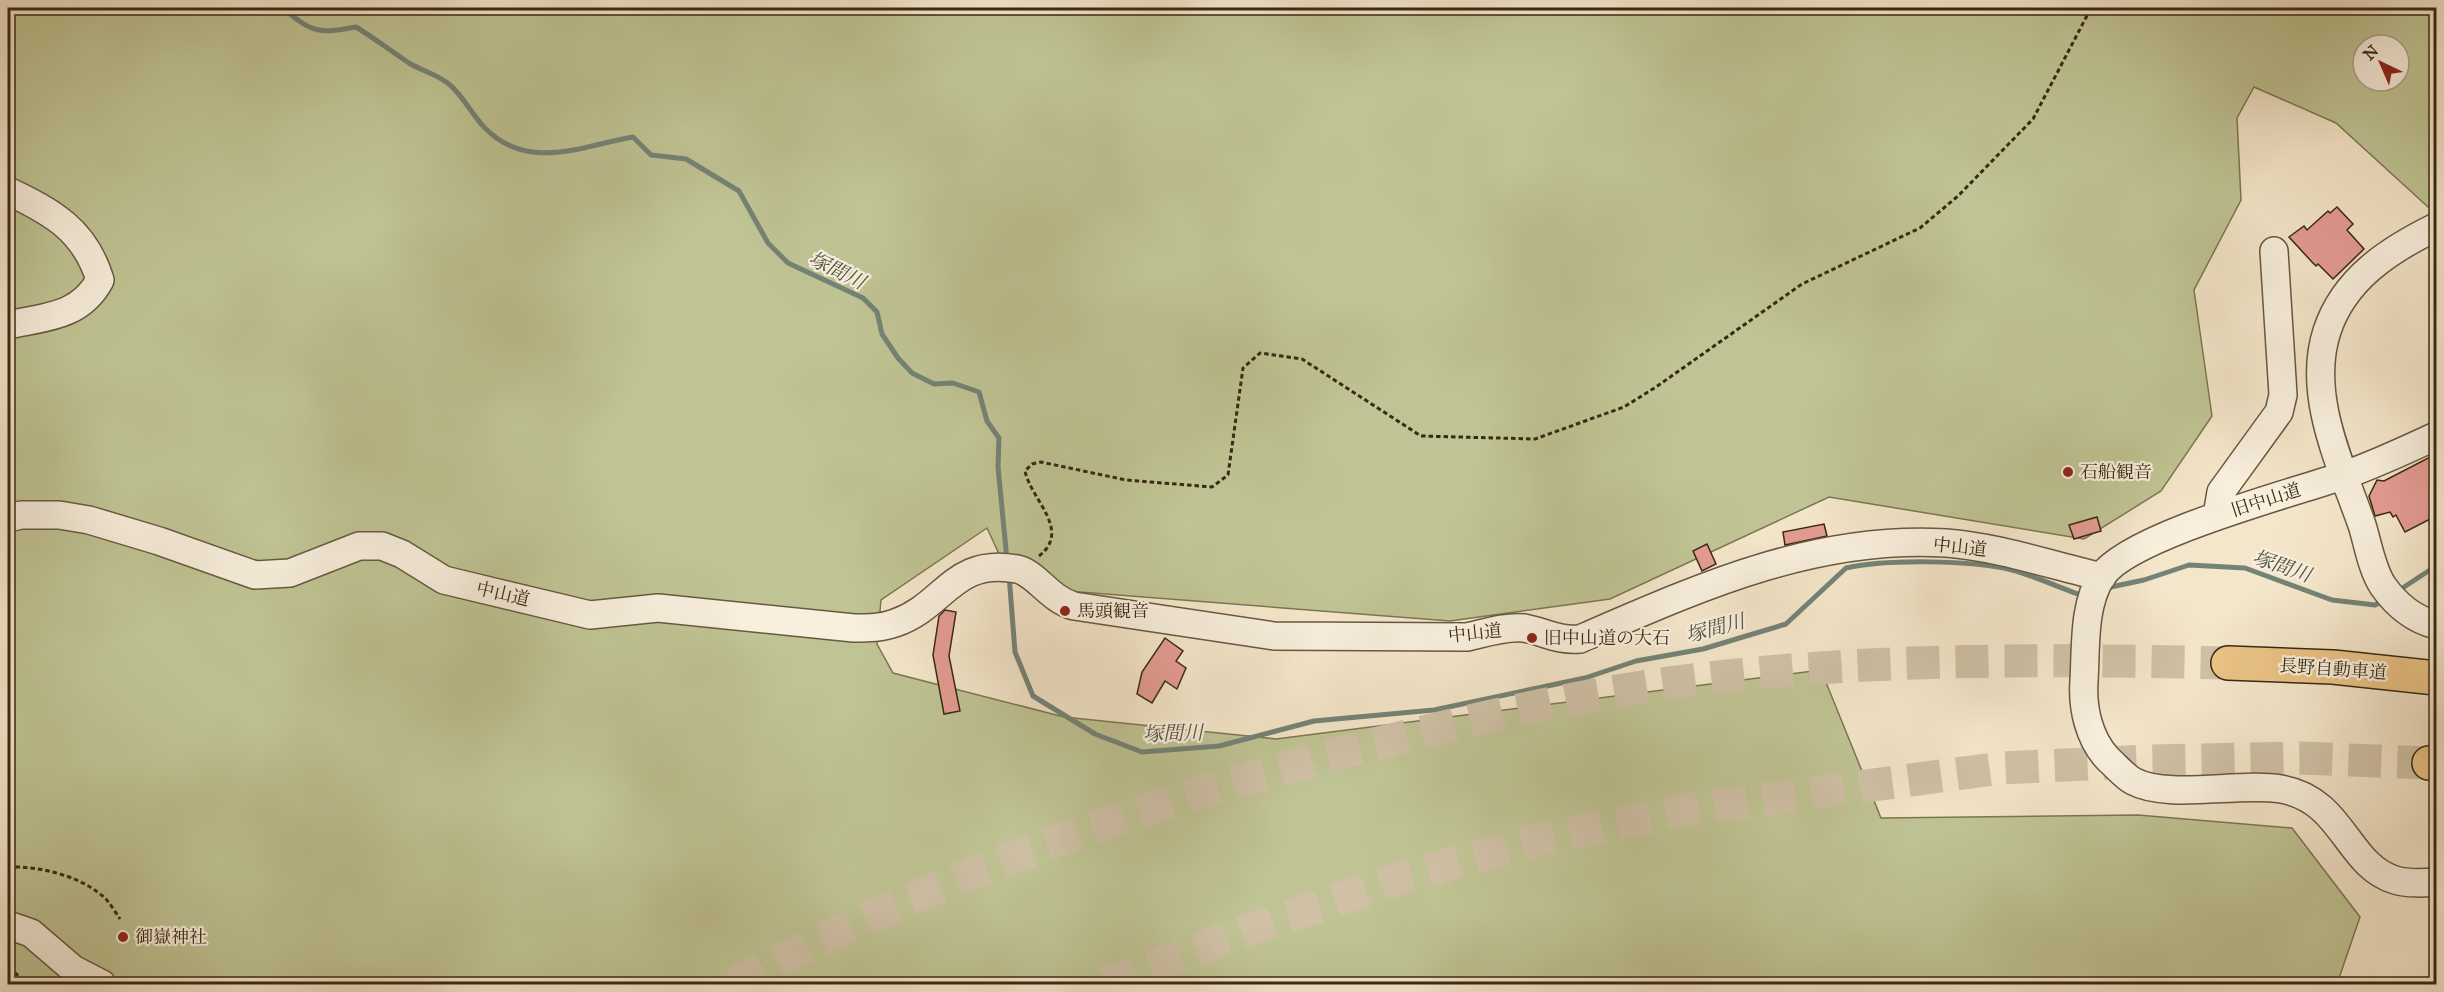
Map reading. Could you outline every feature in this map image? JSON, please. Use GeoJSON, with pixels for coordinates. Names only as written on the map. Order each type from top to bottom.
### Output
{"type":"FeatureCollection","features":[{"type":"Feature","properties":{"kind":"highway","name":"長野自動車道"},"geometry":{"type":"LineString","coordinates":[[2229,663],[2333,667],[2436,678]]}},
{"type":"Feature","properties":{"kind":"street"},"geometry":{"type":"LineString","coordinates":[[8,191],[45,208],[64,221],[94,262],[100,280],[92,296],[63,314],[8,325]]}},
{"type":"Feature","properties":{"kind":"street"},"geometry":{"type":"LineString","coordinates":[[2436,227],[2404,242],[2363,274],[2346,292],[2327,332],[2322,356],[2322,398],[2345,475],[2388,592],[2420,621],[2436,625]]}},
{"type":"Feature","properties":{"kind":"street"},"geometry":{"type":"LineString","coordinates":[[2217,516],[2221,492],[2279,412],[2283,395],[2274,251]]}},
{"type":"Feature","properties":{"kind":"street","name":"旧中山道"},"geometry":{"type":"LineString","coordinates":[[2102,577],[2115,563],[2135,551],[2217,516],[2345,475],[2436,436]]}},
{"type":"Feature","properties":{"kind":"street","name":"中山道"},"geometry":{"type":"LineString","coordinates":[[8,518],[21,514],[58,515],[89,520],[159,541],[255,575],[290,573],[358,546],[382,546],[402,554],[444,580],[590,615],[658,608],[854,628],[879,628],[909,617],[973,570],[1013,569],[1031,576],[1052,596],[1074,606],[1274,636],[1467,637],[1497,630],[1523,628],[1563,640],[1580,639],[1695,590],[1790,558],[1823,550],[1896,542],[1947,543],[2004,551],[2102,577]]}},
{"type":"Feature","properties":{"kind":"street"},"geometry":{"type":"LineString","coordinates":[[2102,577],[2087,627],[2083,694],[2090,728],[2101,751],[2133,781],[2182,789],[2259,785],[2290,791],[2310,799],[2328,812],[2358,852],[2375,869],[2394,879],[2415,883],[2436,882]]}},
{"type":"Feature","properties":{"kind":"street"},"geometry":{"type":"LineString","coordinates":[[8,925],[31,933],[73,969],[102,984]]}},
{"type":"Feature","properties":{"kind":"path"},"geometry":{"type":"LineString","coordinates":[[1013,569],[1046,550],[1053,536],[1052,524],[1028,485],[1025,471],[1032,464],[1041,462],[1126,480],[1212,487],[1228,475],[1243,368],[1260,353],[1302,359],[1420,436],[1535,439],[1624,407],[1802,284],[1920,228],[1950,203],[2033,119],[2091,8]]}},
{"type":"Feature","properties":{"kind":"path"},"geometry":{"type":"LineString","coordinates":[[8,867],[50,872],[77,881],[106,899],[120,919]]}},
{"type":"Feature","properties":{"kind":"path"},"geometry":{"type":"LineString","coordinates":[[8,970],[13,971],[28,984]]}},
{"type":"Feature","properties":{"kind":"green space"},"geometry":{"type":"Polygon","coordinates":[[[8,8],[2436,8],[2436,204],[2428,207],[2336,123],[2254,87],[2237,118],[2241,200],[2194,290],[2212,416],[2161,491],[2084,539],[1829,497],[1610,599],[1450,621],[1054,590],[1000,556],[987,528],[881,600],[877,644],[893,673],[1064,717],[1276,739],[1821,670],[1881,818],[2138,815],[2292,828],[2360,917],[2337,984],[8,984],[8,8]]]}},
{"type":"Feature","properties":{"kind":"building"},"geometry":{"type":"Polygon","coordinates":[[[2337,207],[2353,224],[2347,230],[2364,249],[2333,279],[2318,264],[2316,266],[2289,237],[2304,226],[2307,230],[2328,211],[2330,213],[2337,207]]]}},
{"type":"Feature","properties":{"kind":"building"},"geometry":{"type":"Polygon","coordinates":[[[2436,454],[2436,516],[2405,532],[2396,515],[2393,517],[2390,512],[2375,516],[2369,496],[2377,480],[2384,481],[2436,454]]]}},
{"type":"Feature","properties":{"kind":"building"},"geometry":{"type":"Polygon","coordinates":[[[2097,517],[2101,531],[2074,539],[2069,525],[2097,517]]]}},
{"type":"Feature","properties":{"kind":"building"},"geometry":{"type":"Polygon","coordinates":[[[1824,524],[1827,536],[1785,545],[1783,532],[1824,524]]]}},
{"type":"Feature","properties":{"kind":"building"},"geometry":{"type":"Polygon","coordinates":[[[1707,544],[1716,564],[1702,571],[1693,551],[1707,544]]]}},
{"type":"Feature","properties":{"kind":"building"},"geometry":{"type":"Polygon","coordinates":[[[945,610],[956,612],[949,656],[960,711],[944,714],[933,655],[939,616],[945,610]]]}},
{"type":"Feature","properties":{"kind":"building"},"geometry":{"type":"Polygon","coordinates":[[[1165,638],[1183,651],[1176,661],[1186,668],[1177,689],[1165,681],[1152,703],[1137,694],[1142,672],[1165,638]]]}},
{"type":"Feature","properties":{"kind":"waterway","name":"塚間川"},"geometry":{"type":"LineString","coordinates":[[283,8],[301,22],[316,29],[333,31],[356,27],[409,63],[446,82],[460,95],[485,128],[502,141],[519,149],[537,153],[556,152],[633,137],[651,155],[686,159],[739,191],[768,243],[788,263],[863,298],[877,312],[882,334],[898,358],[912,373],[934,384],[953,383],[979,392],[987,421],[999,438],[998,467],[1007,560]]}},
{"type":"Feature","properties":{"kind":"waterway","name":"塚間川"},"geometry":{"type":"LineString","coordinates":[[1009,575],[1015,652],[1033,696],[1095,734],[1142,752],[1219,746],[1314,721],[1434,710],[1585,678],[1636,661],[1703,649],[1786,624],[1846,568],[1863,565],[1906,562],[1975,564],[2020,572],[2078,594],[2085,593]]}},
{"type":"Feature","properties":{"kind":"waterway","name":"塚間川"},"geometry":{"type":"LineString","coordinates":[[2106,588],[2144,580],[2189,565],[2245,568],[2332,600],[2375,605],[2383,601]]}},
{"type":"Feature","properties":{"kind":"waterway","name":"塚間川"},"geometry":{"type":"LineString","coordinates":[[2398,591],[2436,566]]}},
{"type":"Feature","properties":{"kind":"tunnel"},"geometry":{"type":"LineString","coordinates":[[734,984],[895,906],[977,871],[1145,810],[1317,759],[1516,711],[1593,695],[1669,683],[1773,671],[1903,663],[2033,661],[2228,663]]}},
{"type":"Feature","properties":{"kind":"tunnel"},"geometry":{"type":"LineString","coordinates":[[1104,984],[1260,926],[1404,877],[1545,838],[1685,810],[2001,768],[2149,761],[2300,758],[2429,763]]}},
{"type":"Feature","properties":{"kind":"place","name":"石船観音"},"geometry":{"type":"Point","coordinates":[2068,472]}},
{"type":"Feature","properties":{"kind":"place","name":"馬頭観音"},"geometry":{"type":"Point","coordinates":[1065,611]}},
{"type":"Feature","properties":{"kind":"place","name":"旧中山道の大石"},"geometry":{"type":"Point","coordinates":[1532,638]}},
{"type":"Feature","properties":{"kind":"place","name":"御嶽神社"},"geometry":{"type":"Point","coordinates":[123,937]}}]}
